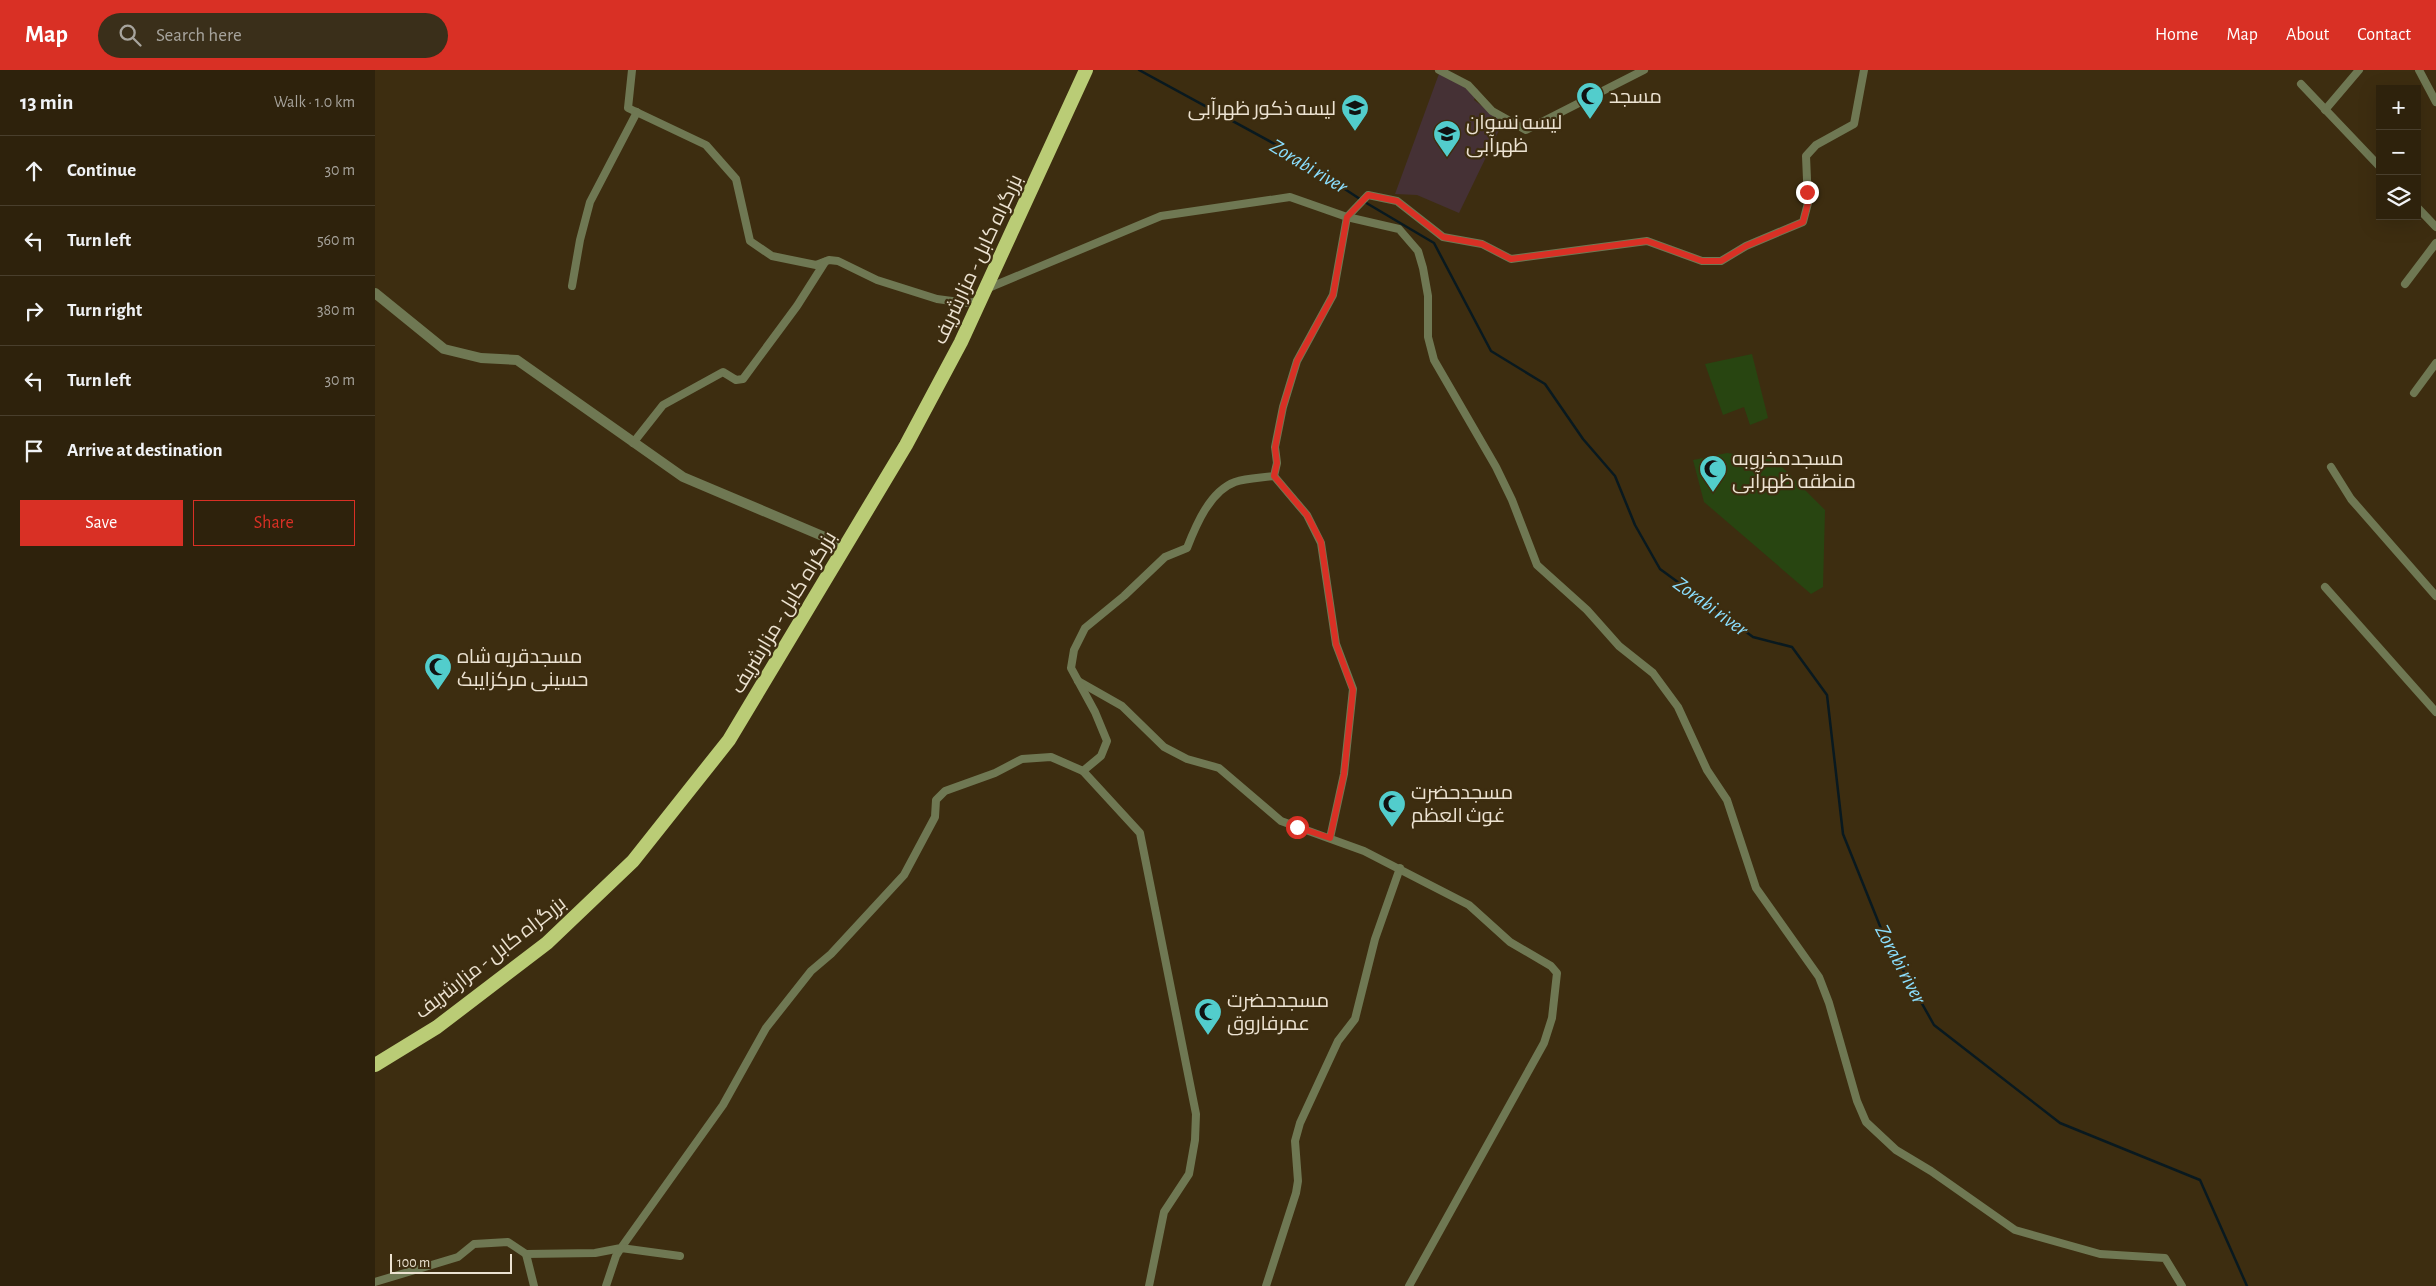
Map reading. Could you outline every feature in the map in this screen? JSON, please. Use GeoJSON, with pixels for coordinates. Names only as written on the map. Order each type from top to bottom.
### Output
{"type":"FeatureCollection","features":[{"type":"Feature","properties":{"kind":"highway","name":"بزرگراه کابل - مزارشریف"},"geometry":{"type":"LineString","coordinates":[[375,1065],[437,1027],[547,943],[633,861],[729,740],[906,445],[961,342],[1086,70]]}},
{"type":"Feature","properties":{"kind":"street"},"geometry":{"type":"LineString","coordinates":[[632,70],[628,108],[706,146],[736,179],[750,242],[772,256],[817,265],[838,261],[877,280],[937,299],[967,303],[1161,216],[1290,197],[1347,217],[1399,229],[1418,251],[1429,296],[1428,337],[1435,360],[1496,467],[1512,500],[1537,565],[1587,610],[1619,646],[1653,673],[1678,706],[1707,770],[1727,800],[1756,888],[1819,977],[1829,1003],[1857,1101],[1866,1122],[1896,1150],[1931,1171],[2015,1230],[2034,1238],[2100,1254],[2165,1258],[2182,1286]]}},
{"type":"Feature","properties":{"kind":"street"},"geometry":{"type":"LineString","coordinates":[[1439,70],[1468,86],[1491,111],[1526,130],[1644,70]]}},
{"type":"Feature","properties":{"kind":"street"},"geometry":{"type":"LineString","coordinates":[[1274,476],[1277,463],[1275,448],[1283,407],[1297,361],[1333,295],[1347,217],[1368,195],[1397,201],[1443,237],[1482,244],[1511,259],[1647,241],[1702,261],[1721,261],[1746,246],[1803,222],[1808,203],[1806,156],[1816,145],[1855,124],[1864,70]]}},
{"type":"Feature","properties":{"kind":"street"},"geometry":{"type":"LineString","coordinates":[[2325,110],[2359,70]]}},
{"type":"Feature","properties":{"kind":"street"},"geometry":{"type":"LineString","coordinates":[[2419,70],[2436,102]]}},
{"type":"Feature","properties":{"kind":"street"},"geometry":{"type":"LineString","coordinates":[[2301,84],[2376,163]]}},
{"type":"Feature","properties":{"kind":"street"},"geometry":{"type":"LineString","coordinates":[[572,286],[580,240],[590,202],[637,112]]}},
{"type":"Feature","properties":{"kind":"street"},"geometry":{"type":"LineString","coordinates":[[2421,211],[2436,227]]}},
{"type":"Feature","properties":{"kind":"street"},"geometry":{"type":"LineString","coordinates":[[2405,284],[2436,243]]}},
{"type":"Feature","properties":{"kind":"street"},"geometry":{"type":"LineString","coordinates":[[633,442],[663,405],[723,372],[736,380],[743,379],[797,306],[825,262]]}},
{"type":"Feature","properties":{"kind":"street"},"geometry":{"type":"LineString","coordinates":[[375,293],[444,349],[481,358],[517,360],[683,477],[846,546]]}},
{"type":"Feature","properties":{"kind":"street"},"geometry":{"type":"LineString","coordinates":[[2414,393],[2436,363]]}},
{"type":"Feature","properties":{"kind":"street"},"geometry":{"type":"LineString","coordinates":[[2331,467],[2351,499],[2436,596]]}},
{"type":"Feature","properties":{"kind":"street"},"geometry":{"type":"LineString","coordinates":[[1083,771],[1101,756],[1107,741],[1095,712],[1071,668],[1074,650],[1085,628],[1125,596],[1165,557],[1187,548],[1195,528],[1215,497],[1234,482],[1274,476]]}},
{"type":"Feature","properties":{"kind":"street"},"geometry":{"type":"LineString","coordinates":[[1274,476],[1307,515],[1321,542],[1336,644],[1353,690],[1344,774],[1330,838]]}},
{"type":"Feature","properties":{"kind":"street"},"geometry":{"type":"LineString","coordinates":[[2325,587],[2436,712]]}},
{"type":"Feature","properties":{"kind":"street"},"geometry":{"type":"LineString","coordinates":[[1077,680],[1122,706],[1164,747],[1187,759],[1219,768],[1281,821],[1330,838],[1400,868],[1469,905],[1510,942],[1551,966],[1557,973],[1552,1018],[1544,1043],[1409,1286]]}},
{"type":"Feature","properties":{"kind":"street"},"geometry":{"type":"LineString","coordinates":[[606,1286],[615,1256],[723,1105],[766,1028],[811,971],[831,954],[904,875],[935,817],[936,800],[945,791],[995,773],[1022,759],[1051,757],[1083,771],[1140,833],[1196,1114],[1195,1140],[1189,1174],[1163,1212],[1149,1286]]}},
{"type":"Feature","properties":{"kind":"street"},"geometry":{"type":"LineString","coordinates":[[1266,1286],[1296,1192],[1298,1181],[1295,1141],[1300,1123],[1338,1040],[1355,1019],[1375,939],[1400,868]]}},
{"type":"Feature","properties":{"kind":"street"},"geometry":{"type":"LineString","coordinates":[[375,1282],[458,1257],[474,1244],[508,1242],[526,1254],[595,1252],[621,1248],[680,1256]]}},
{"type":"Feature","properties":{"kind":"street"},"geometry":{"type":"LineString","coordinates":[[526,1254],[533,1286]]}},
{"type":"Feature","properties":{"kind":"shaded area","name":"لیسه نسوان ظهرآبی"},"geometry":{"type":"Polygon","coordinates":[[[1440,71],[1478,89],[1474,100],[1503,122],[1459,213],[1417,195],[1395,194],[1440,71]]]}},
{"type":"Feature","properties":{"kind":"green space"},"geometry":{"type":"Polygon","coordinates":[[[1752,354],[1768,418],[1750,425],[1744,407],[1723,415],[1705,364],[1752,354]]]}},
{"type":"Feature","properties":{"kind":"green space"},"geometry":{"type":"Polygon","coordinates":[[[1727,453],[1775,460],[1825,510],[1823,587],[1811,594],[1704,502],[1693,460],[1727,453]]]}},
{"type":"Feature","properties":{"kind":"waterway","name":"Zorabi river"},"geometry":{"type":"LineString","coordinates":[[1139,70],[1282,148],[1363,201],[1434,243],[1491,351],[1545,384],[1583,439],[1615,476],[1635,525],[1660,569],[1753,637],[1792,647],[1827,695],[1843,834],[1884,936],[1934,1025],[2060,1123],[2200,1180],[2247,1286]]}},
{"type":"Feature","properties":{"kind":"place","name":"مسجد"},"geometry":{"type":"Point","coordinates":[1590,120]}},
{"type":"Feature","properties":{"kind":"place","name":"لیسه ذکور ظهرآبی"},"geometry":{"type":"Point","coordinates":[1355,132]}},
{"type":"Feature","properties":{"kind":"place","name":"لیسه نسوان ظهرآبی"},"geometry":{"type":"Point","coordinates":[1447,158]}},
{"type":"Feature","properties":{"kind":"place","name":"مسجدمخروبه منطقه ظهرآبی"},"geometry":{"type":"Point","coordinates":[1713,493]}},
{"type":"Feature","properties":{"kind":"place","name":"مسجدقریه شاه حسینی مرکزایبک"},"geometry":{"type":"Point","coordinates":[438,691]}},
{"type":"Feature","properties":{"kind":"place","name":"مسجدحضرت غوث العظم"},"geometry":{"type":"Point","coordinates":[1392,828]}},
{"type":"Feature","properties":{"kind":"place","name":"مسجدحضرت عمرفاروق"},"geometry":{"type":"Point","coordinates":[1208,1036]}},
{"type":"Feature","properties":{"kind":"route"},"geometry":{"type":"LineString","coordinates":[[1297,827],[1330,838],[1344,774],[1353,690],[1336,644],[1321,542],[1307,515],[1274,476],[1277,463],[1275,448],[1283,407],[1297,361],[1333,295],[1347,217],[1368,195],[1397,201],[1443,237],[1482,244],[1511,259],[1598,249],[1647,241],[1702,261],[1721,261],[1746,246],[1803,222],[1808,203],[1807,192]]}}]}
